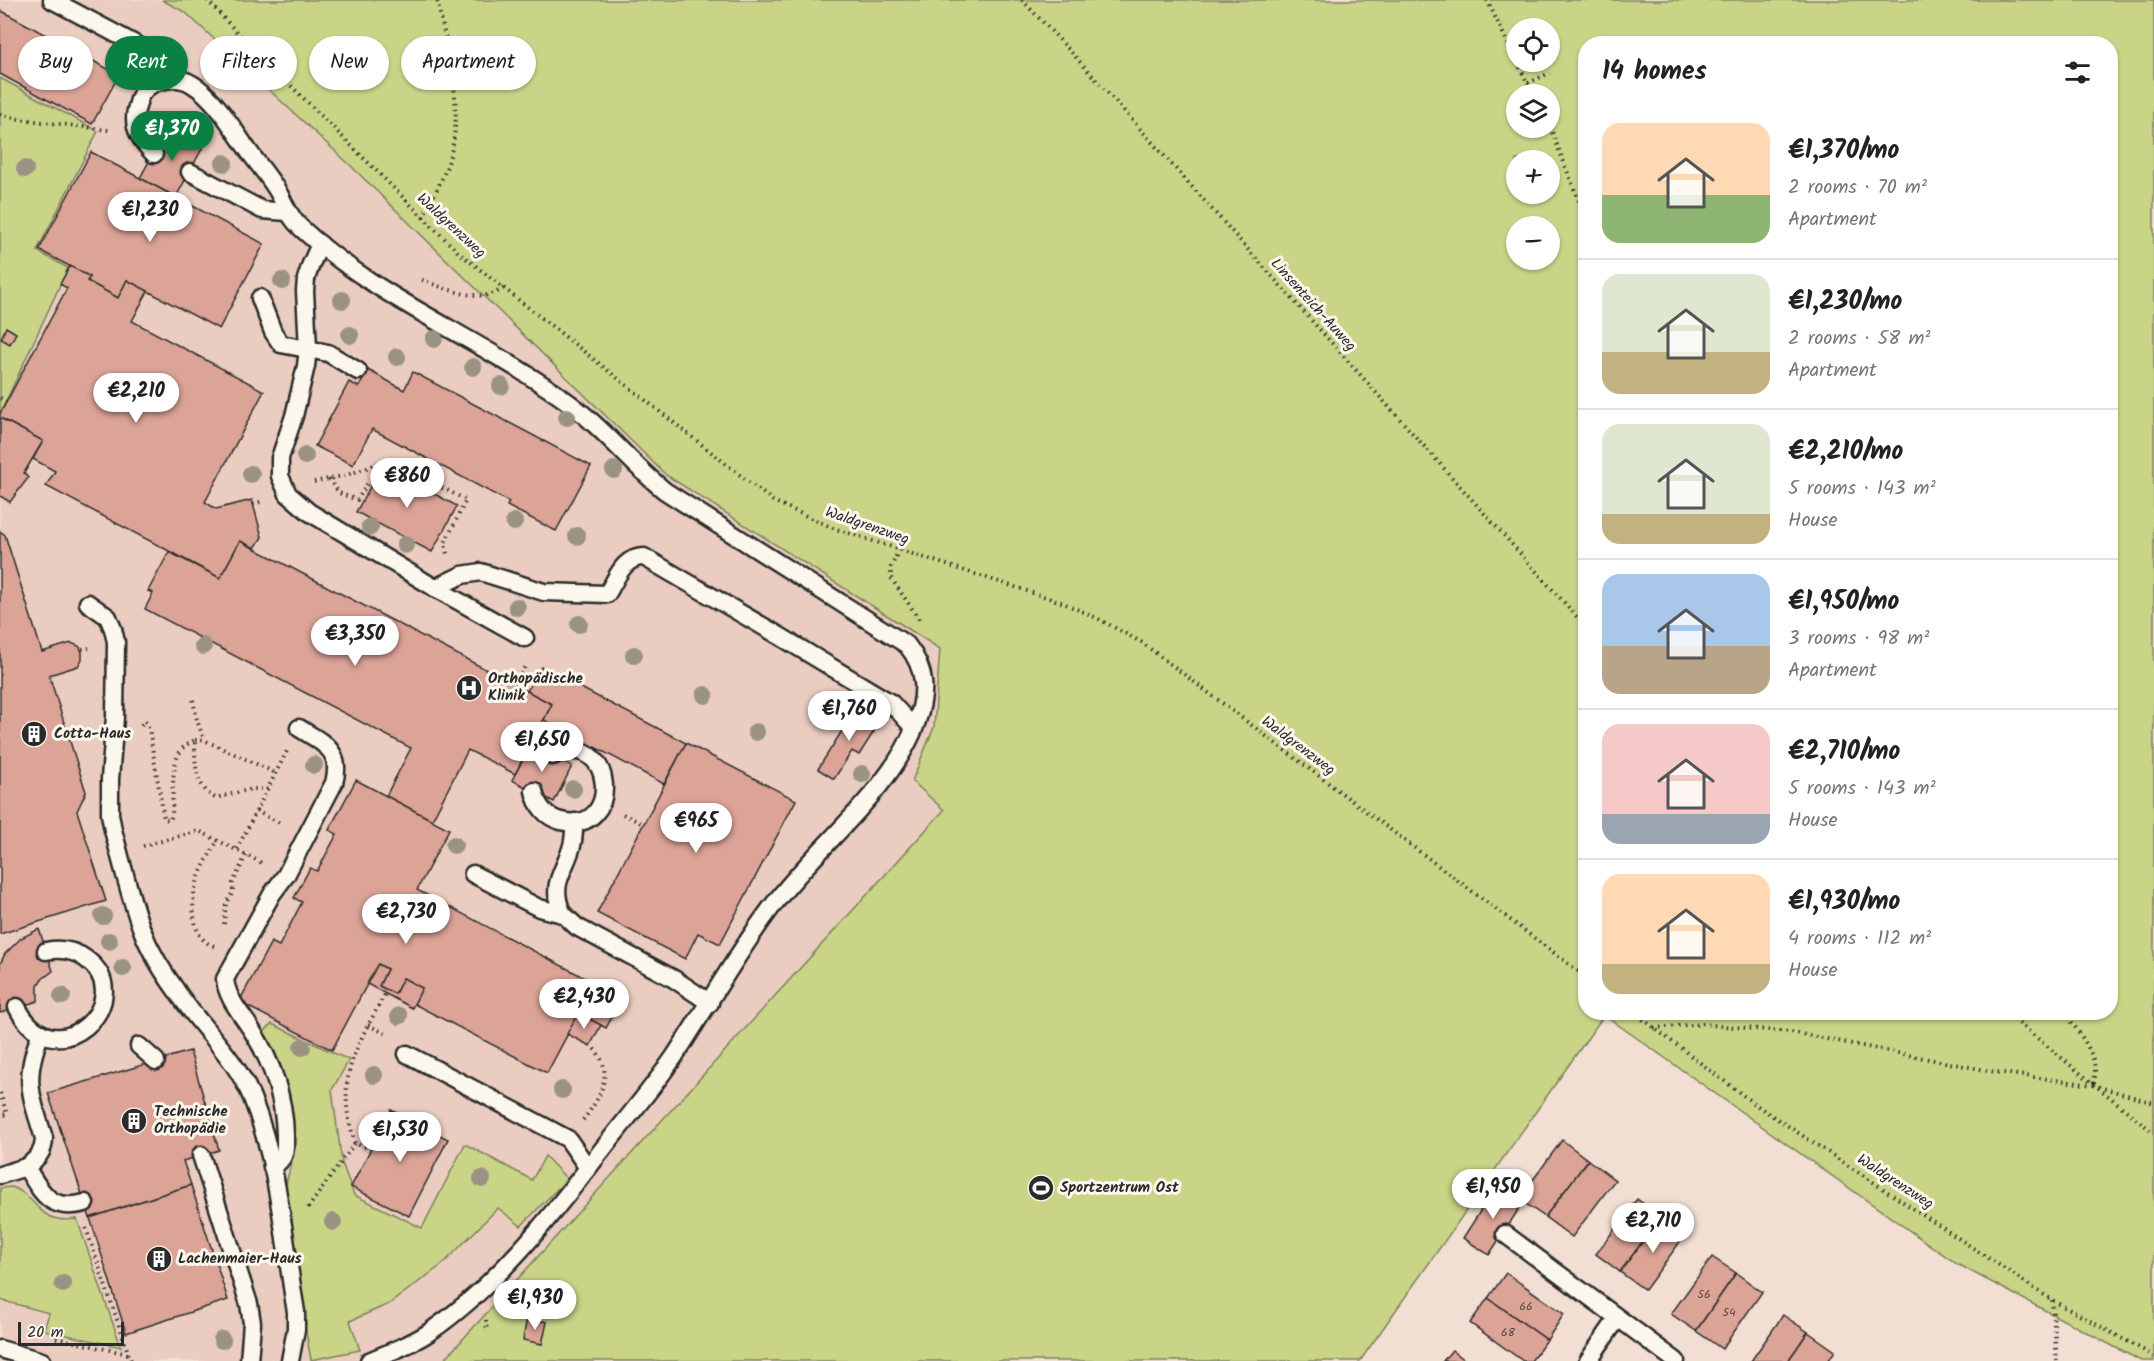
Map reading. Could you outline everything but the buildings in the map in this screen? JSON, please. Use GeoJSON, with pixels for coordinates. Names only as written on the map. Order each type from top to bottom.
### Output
{"type":"FeatureCollection","features":[{"type":"Feature","properties":{"kind":"lane"},"geometry":{"type":"LineString","coordinates":[[52,0],[121,36]]}},
{"type":"Feature","properties":{"kind":"lane"},"geometry":{"type":"LineString","coordinates":[[188,83],[196,86],[217,109],[277,190],[287,212],[299,227],[320,244],[396,299],[531,377],[573,406],[665,491],[907,645],[922,668],[924,684],[922,701],[914,728],[907,745],[884,780],[776,902],[744,946],[672,1060],[557,1209],[519,1251],[450,1316],[426,1334],[369,1361]]}},
{"type":"Feature","properties":{"kind":"lane"},"geometry":{"type":"LineString","coordinates":[[146,90],[141,94],[136,112],[137,130],[140,138],[154,154]]}},
{"type":"Feature","properties":{"kind":"lane"},"geometry":{"type":"LineString","coordinates":[[190,172],[262,210],[287,212]]}},
{"type":"Feature","properties":{"kind":"lane"},"geometry":{"type":"LineString","coordinates":[[320,244],[311,264],[306,285],[308,348],[303,380],[280,458],[280,476],[284,487],[288,494],[309,512],[435,588],[525,638]]}},
{"type":"Feature","properties":{"kind":"lane"},"geometry":{"type":"LineString","coordinates":[[260,298],[273,332],[281,344],[327,353],[358,371]]}},
{"type":"Feature","properties":{"kind":"lane"},"geometry":{"type":"LineString","coordinates":[[435,588],[462,575],[482,572],[544,592],[607,594],[627,561],[635,557],[644,557],[778,634],[891,704],[914,728]]}},
{"type":"Feature","properties":{"kind":"lane"},"geometry":{"type":"LineString","coordinates":[[88,603],[100,609],[108,617],[116,642],[110,814],[142,930],[152,952],[176,991],[240,1074],[252,1097],[278,1196],[296,1312],[296,1329],[290,1361]]}},
{"type":"Feature","properties":{"kind":"lane"},"geometry":{"type":"LineString","coordinates":[[272,1167],[280,1162],[285,1152],[285,1129],[274,1075],[261,1046],[228,994],[225,980],[272,894],[286,875],[337,773],[334,754],[328,746],[299,728]]}},
{"type":"Feature","properties":{"kind":"lane"},"geometry":{"type":"LineString","coordinates":[[534,791],[540,807],[549,816],[562,821],[575,822],[593,814],[601,803],[606,790],[604,776],[597,763],[579,752],[565,751],[552,756]]}},
{"type":"Feature","properties":{"kind":"lane"},"geometry":{"type":"LineString","coordinates":[[575,822],[573,843],[558,877],[556,888],[563,914],[577,927],[674,979],[710,1003]]}},
{"type":"Feature","properties":{"kind":"lane"},"geometry":{"type":"LineString","coordinates":[[473,874],[539,908],[563,914]]}},
{"type":"Feature","properties":{"kind":"lane"},"geometry":{"type":"LineString","coordinates":[[17,1007],[27,1023],[41,1033],[58,1037],[74,1035],[95,1019],[103,994],[100,977],[90,962],[68,950],[46,951]]}},
{"type":"Feature","properties":{"kind":"lane"},"geometry":{"type":"LineString","coordinates":[[0,1175],[26,1167],[36,1160],[44,1146],[28,1076],[31,1056],[41,1033]]}},
{"type":"Feature","properties":{"kind":"lane"},"geometry":{"type":"LineString","coordinates":[[139,1046],[156,1061]]}},
{"type":"Feature","properties":{"kind":"lane"},"geometry":{"type":"LineString","coordinates":[[407,1054],[568,1139],[588,1168]]}},
{"type":"Feature","properties":{"kind":"lane"},"geometry":{"type":"LineString","coordinates":[[201,1155],[249,1304],[252,1323],[249,1361]]}},
{"type":"Feature","properties":{"kind":"lane"},"geometry":{"type":"LineString","coordinates":[[26,1167],[47,1198],[62,1206],[81,1204]]}},
{"type":"Feature","properties":{"kind":"lane"},"geometry":{"type":"LineString","coordinates":[[1505,1234],[1676,1361]]}},
{"type":"Feature","properties":{"kind":"lane"},"geometry":{"type":"LineString","coordinates":[[1588,1361],[1617,1319]]}},
{"type":"Feature","properties":{"kind":"lane"},"geometry":{"type":"LineString","coordinates":[[0,1349],[34,1359]]}},
{"type":"Feature","properties":{"kind":"path","name":"Waldgrenzweg"},"geometry":{"type":"LineString","coordinates":[[207,0],[458,252],[773,501],[833,528],[1061,602],[1141,642],[1578,971]]}},
{"type":"Feature","properties":{"kind":"path"},"geometry":{"type":"LineString","coordinates":[[423,217],[448,163],[456,127],[456,97],[437,0]]}},
{"type":"Feature","properties":{"kind":"path","name":"Linsenteich-Auweg"},"geometry":{"type":"LineString","coordinates":[[1022,0],[1578,618]]}},
{"type":"Feature","properties":{"kind":"path"},"geometry":{"type":"LineString","coordinates":[[1487,0],[1506,39]]}},
{"type":"Feature","properties":{"kind":"path"},"geometry":{"type":"LineString","coordinates":[[1523,72],[1528,82],[1550,73]]}},
{"type":"Feature","properties":{"kind":"path"},"geometry":{"type":"LineString","coordinates":[[0,114],[19,119],[117,131],[137,130]]}},
{"type":"Feature","properties":{"kind":"path"},"geometry":{"type":"LineString","coordinates":[[1554,138],[1578,199]]}},
{"type":"Feature","properties":{"kind":"path"},"geometry":{"type":"LineString","coordinates":[[415,277],[474,295],[493,294],[504,287]]}},
{"type":"Feature","properties":{"kind":"path"},"geometry":{"type":"LineString","coordinates":[[0,398],[7,401]]}},
{"type":"Feature","properties":{"kind":"path"},"geometry":{"type":"LineString","coordinates":[[284,487],[329,479],[388,460],[466,500],[445,543],[446,548]]}},
{"type":"Feature","properties":{"kind":"path"},"geometry":{"type":"LineString","coordinates":[[329,479],[339,493],[357,500],[368,483],[372,483]]}},
{"type":"Feature","properties":{"kind":"path"},"geometry":{"type":"LineString","coordinates":[[899,550],[891,567],[891,578],[919,618],[921,633],[915,655]]}},
{"type":"Feature","properties":{"kind":"path"},"geometry":{"type":"LineString","coordinates":[[82,649],[89,648]]}},
{"type":"Feature","properties":{"kind":"path"},"geometry":{"type":"LineString","coordinates":[[193,700],[204,740]]}},
{"type":"Feature","properties":{"kind":"path"},"geometry":{"type":"LineString","coordinates":[[140,734],[141,724],[145,721],[149,728],[164,819],[170,820],[172,815],[176,762],[180,752],[188,743],[195,740],[204,740],[276,773]]}},
{"type":"Feature","properties":{"kind":"path"},"geometry":{"type":"LineString","coordinates":[[237,849],[299,728]]}},
{"type":"Feature","properties":{"kind":"path"},"geometry":{"type":"LineString","coordinates":[[195,740],[195,767],[207,794],[215,798],[252,789],[267,789]]}},
{"type":"Feature","properties":{"kind":"path"},"geometry":{"type":"LineString","coordinates":[[139,847],[199,831],[286,875]]}},
{"type":"Feature","properties":{"kind":"path"},"geometry":{"type":"LineString","coordinates":[[218,840],[196,881],[193,898],[198,932],[206,943],[221,945]]}},
{"type":"Feature","properties":{"kind":"path"},"geometry":{"type":"LineString","coordinates":[[225,935],[226,904],[233,892],[233,883],[246,855]]}},
{"type":"Feature","properties":{"kind":"path"},"geometry":{"type":"LineString","coordinates":[[372,1147],[363,1147],[355,1143],[346,1109],[347,1076],[352,1057],[385,994]]}},
{"type":"Feature","properties":{"kind":"path","name":"Waldgrenzweg"},"geometry":{"type":"LineString","coordinates":[[1644,1020],[1756,1105],[2052,1300],[2154,1356]]}},
{"type":"Feature","properties":{"kind":"path"},"geometry":{"type":"LineString","coordinates":[[2015,1020],[2154,1133]]}},
{"type":"Feature","properties":{"kind":"path"},"geometry":{"type":"LineString","coordinates":[[2070,1020],[2093,1058],[2097,1073],[2093,1085]]}},
{"type":"Feature","properties":{"kind":"path"},"geometry":{"type":"LineString","coordinates":[[1654,1028],[1702,1024],[1791,1032],[1995,1072],[2093,1085],[2154,1103]]}},
{"type":"Feature","properties":{"kind":"path"},"geometry":{"type":"LineString","coordinates":[[568,1139],[586,1116],[605,1081],[603,1062],[593,1048]]}},
{"type":"Feature","properties":{"kind":"path"},"geometry":{"type":"LineString","coordinates":[[0,1093],[7,1114],[0,1116]]}},
{"type":"Feature","properties":{"kind":"path"},"geometry":{"type":"LineString","coordinates":[[306,1210],[355,1143]]}},
{"type":"Feature","properties":{"kind":"path"},"geometry":{"type":"LineString","coordinates":[[81,1204],[131,1361]]}},
{"type":"Feature","properties":{"kind":"path"},"geometry":{"type":"LineString","coordinates":[[2052,1300],[2057,1361]]}},
{"type":"Feature","properties":{"kind":"path"},"geometry":{"type":"LineString","coordinates":[[34,1359],[32,1340],[42,1335],[129,1354]]}},
{"type":"Feature","properties":{"kind":"shaded area","name":"Orthopädische Klinik"},"geometry":{"type":"Polygon","coordinates":[[[0,0],[162,0],[185,12],[211,36],[200,36],[200,90],[269,90],[349,164],[666,475],[940,649],[934,727],[912,781],[944,809],[443,1361],[0,1361],[0,0]]]}},
{"type":"Feature","properties":{"kind":"green space"},"geometry":{"type":"Polygon","coordinates":[[[162,0],[2154,0],[2154,1361],[2141,1361],[1957,1264],[1611,1020],[2118,1020],[2118,36],[1578,36],[1578,1020],[1600,1020],[1360,1361],[443,1361],[944,810],[912,781],[934,727],[940,649],[666,475],[349,164],[269,90],[297,90],[297,36],[211,36],[185,12],[162,0]]]}},
{"type":"Feature","properties":{"kind":"green space"},"geometry":{"type":"Polygon","coordinates":[[[0,78],[18,88],[18,90],[22,90],[98,131],[37,251],[68,268],[0,414],[0,78]]]}},
{"type":"Feature","properties":{"kind":"green space"},"geometry":{"type":"Polygon","coordinates":[[[272,1024],[349,1060],[332,1090],[342,1163],[354,1195],[422,1228],[465,1144],[532,1180],[545,1156],[567,1179],[521,1226],[498,1208],[443,1264],[389,1304],[350,1321],[360,1350],[311,1360],[291,1248],[285,1189],[295,1147],[278,1064],[262,1034],[272,1024]]]}},
{"type":"Feature","properties":{"kind":"green space"},"geometry":{"type":"Polygon","coordinates":[[[12,1187],[19,1190],[51,1217],[63,1220],[77,1219],[121,1347],[44,1330],[49,1313],[0,1300],[0,1188],[12,1187]]]}},
{"type":"Feature","properties":{"kind":"place","name":"Orthopädische Klinik"},"geometry":{"type":"Point","coordinates":[469,688]}},
{"type":"Feature","properties":{"kind":"place","name":"Cotta-Haus"},"geometry":{"type":"Point","coordinates":[34,734]}},
{"type":"Feature","properties":{"kind":"place","name":"Technische Orthopädie"},"geometry":{"type":"Point","coordinates":[134,1121]}},
{"type":"Feature","properties":{"kind":"place","name":"Sportzentrum Ost"},"geometry":{"type":"Point","coordinates":[1041,1188]}},
{"type":"Feature","properties":{"kind":"place","name":"Lachenmaier-Haus"},"geometry":{"type":"Point","coordinates":[159,1259]}}]}
